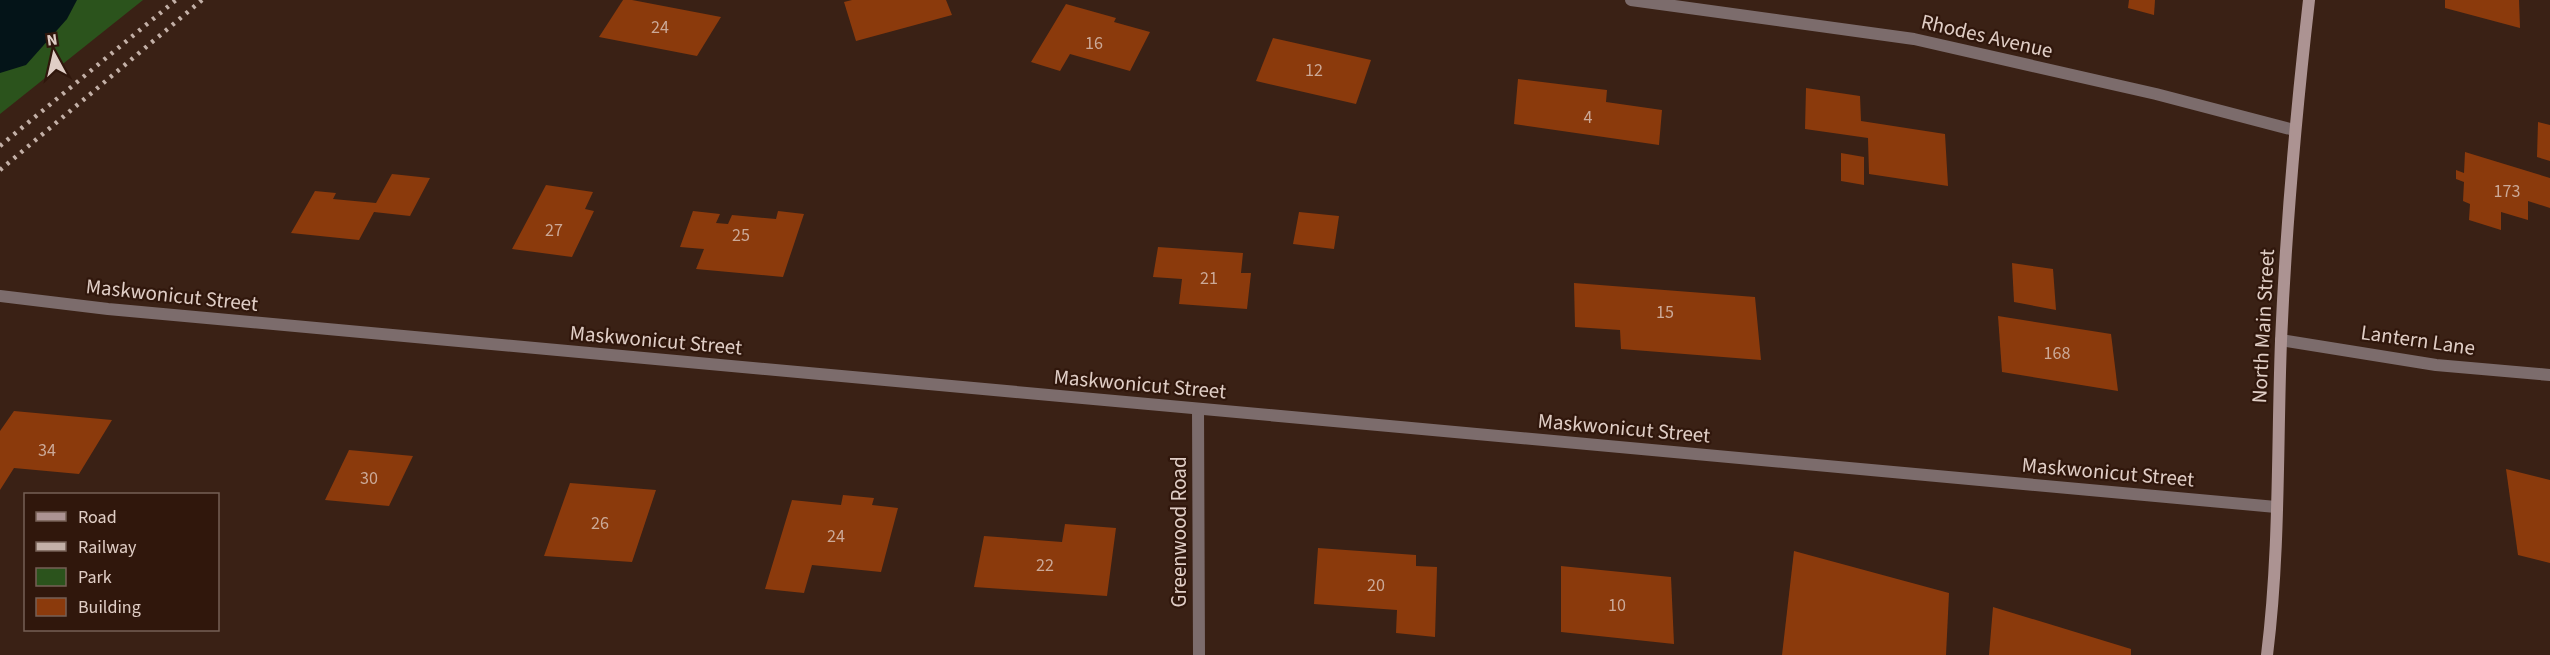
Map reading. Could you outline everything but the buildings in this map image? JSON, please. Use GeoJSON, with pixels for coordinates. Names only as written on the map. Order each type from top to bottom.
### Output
{"type":"FeatureCollection","features":[{"type":"Feature","properties":{"kind":"main road","name":"North Main Street"},"geometry":{"type":"LineString","coordinates":[[2267,655],[2274,601],[2280,340],[2294,130],[2309,0]]}},
{"type":"Feature","properties":{"kind":"street","name":"Rhodes Avenue"},"geometry":{"type":"LineString","coordinates":[[1630,0],[1914,39],[2156,94],[2294,130]]}},
{"type":"Feature","properties":{"kind":"street","name":"Maskwonicut Street"},"geometry":{"type":"LineString","coordinates":[[0,296],[120,310],[2276,507]]}},
{"type":"Feature","properties":{"kind":"street","name":"Lantern Lane"},"geometry":{"type":"LineString","coordinates":[[2280,340],[2436,364],[2550,375]]}},
{"type":"Feature","properties":{"kind":"street","name":"Greenwood Road"},"geometry":{"type":"LineString","coordinates":[[1198,409],[1199,655]]}},
{"type":"Feature","properties":{"kind":"green space"},"geometry":{"type":"Polygon","coordinates":[[[0,0],[143,0],[0,114],[0,0]]]}},
{"type":"Feature","properties":{"kind":"waterway"},"geometry":{"type":"LineString","coordinates":[[0,45],[41,0]]}},
{"type":"Feature","properties":{"kind":"railway"},"geometry":{"type":"LineString","coordinates":[[0,146],[176,0]]}},
{"type":"Feature","properties":{"kind":"railway"},"geometry":{"type":"LineString","coordinates":[[0,170],[202,0]]}}]}
